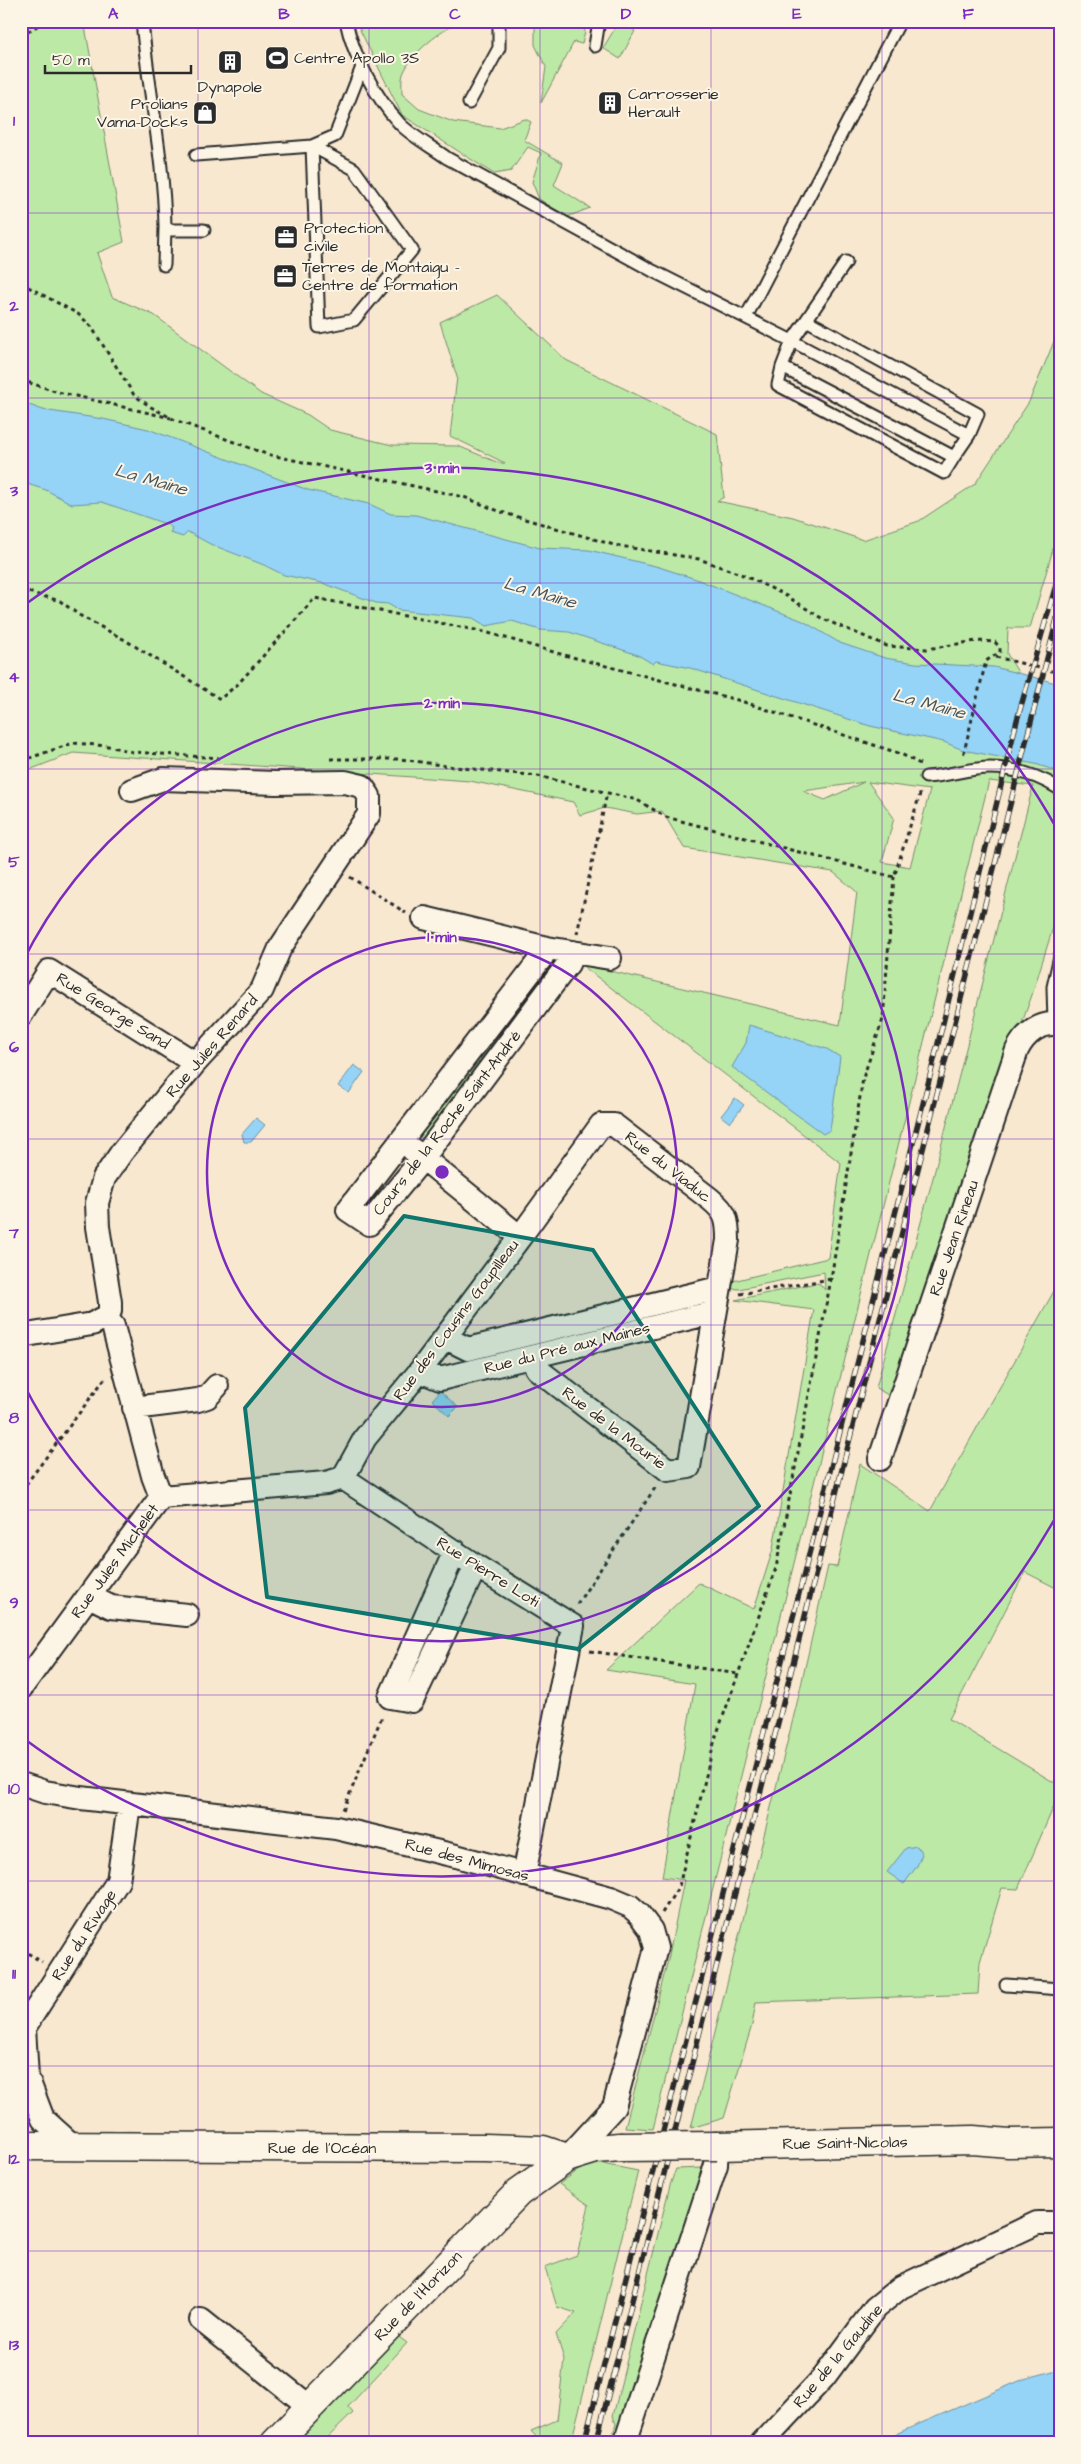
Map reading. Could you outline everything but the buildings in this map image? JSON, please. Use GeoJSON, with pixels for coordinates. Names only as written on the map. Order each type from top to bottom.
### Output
{"type":"FeatureCollection","features":[{"type":"Feature","properties":{"kind":"main road","name":"Rue Saint-Nicolas"},"geometry":{"type":"LineString","coordinates":[[973,2140],[1010,2131],[1060,2131]]}},
{"type":"Feature","properties":{"kind":"main road","name":"Rue Saint-Nicolas"},"geometry":{"type":"LineString","coordinates":[[567,2158],[596,2149],[620,2147],[973,2140],[1009,2143],[1060,2142]]}},
{"type":"Feature","properties":{"kind":"main road","name":"Rue de l'Océan"},"geometry":{"type":"LineString","coordinates":[[21,2146],[485,2148],[543,2150],[567,2158]]}},
{"type":"Feature","properties":{"kind":"main road","name":"Rue de l'Horizon"},"geometry":{"type":"LineString","coordinates":[[275,2443],[519,2192],[567,2158]]}},
{"type":"Feature","properties":{"kind":"street","name":"Rue Jules Renard"},"geometry":{"type":"LineString","coordinates":[[106,1317],[110,1311],[110,1302],[98,1227],[97,1203],[104,1178],[122,1152],[195,1063],[262,990],[280,948],[369,814],[369,796],[362,786],[345,782],[275,783],[163,779],[132,790]]}},
{"type":"Feature","properties":{"kind":"street"},"geometry":{"type":"LineString","coordinates":[[424,918],[547,948],[610,958]]}},
{"type":"Feature","properties":{"kind":"street","name":"Cours de la Roche Saint-André"},"geometry":{"type":"LineString","coordinates":[[547,948],[536,965],[348,1210],[369,1224],[424,1158],[568,964],[573,952]]}},
{"type":"Feature","properties":{"kind":"street","name":"Rue George Sand"},"geometry":{"type":"LineString","coordinates":[[21,1015],[49,971],[195,1063]]}},
{"type":"Feature","properties":{"kind":"street","name":"Rue Jean Rineau"},"geometry":{"type":"LineString","coordinates":[[880,1459],[1017,1050],[1024,1036],[1051,1025]]}},
{"type":"Feature","properties":{"kind":"street","name":"Rue du Viaduc"},"geometry":{"type":"LineString","coordinates":[[520,1237],[601,1125],[614,1125],[723,1209],[728,1225],[728,1240],[717,1300]]}},
{"type":"Feature","properties":{"kind":"street","name":"Rue des Cousins Goupilleau"},"geometry":{"type":"LineString","coordinates":[[342,1478],[364,1438],[446,1338],[520,1237],[401,1141]]}},
{"type":"Feature","properties":{"kind":"street","name":"Rue du Pré aux Maines"},"geometry":{"type":"LineString","coordinates":[[446,1338],[468,1349],[717,1300]]}},
{"type":"Feature","properties":{"kind":"street","name":"Rue du Pré aux Maines"},"geometry":{"type":"LineString","coordinates":[[420,1371],[440,1379],[530,1357],[717,1300]]}},
{"type":"Feature","properties":{"kind":"street","name":"Rue de la Mourie"},"geometry":{"type":"LineString","coordinates":[[530,1357],[537,1369],[668,1470],[689,1467],[717,1300]]}},
{"type":"Feature","properties":{"kind":"street"},"geometry":{"type":"LineString","coordinates":[[21,1336],[92,1324],[106,1317],[113,1326],[122,1364]]}},
{"type":"Feature","properties":{"kind":"street","name":"Rue Jules Michelet"},"geometry":{"type":"LineString","coordinates":[[21,1688],[161,1498],[122,1364]]}},
{"type":"Feature","properties":{"kind":"street"},"geometry":{"type":"LineString","coordinates":[[134,1408],[198,1400],[207,1397],[217,1386]]}},
{"type":"Feature","properties":{"kind":"street"},"geometry":{"type":"LineString","coordinates":[[161,1498],[326,1483],[342,1478]]}},
{"type":"Feature","properties":{"kind":"street","name":"Rue Pierre Loti"},"geometry":{"type":"LineString","coordinates":[[342,1478],[476,1566],[566,1621]]}},
{"type":"Feature","properties":{"kind":"street"},"geometry":{"type":"LineString","coordinates":[[455,1551],[390,1697],[412,1701],[476,1566]]}},
{"type":"Feature","properties":{"kind":"street"},"geometry":{"type":"LineString","coordinates":[[89,1596],[111,1607],[186,1615]]}},
{"type":"Feature","properties":{"kind":"street"},"geometry":{"type":"LineString","coordinates":[[524,1875],[573,1626],[566,1621]]}},
{"type":"Feature","properties":{"kind":"street","name":"Rue des Mimosas"},"geometry":{"type":"LineString","coordinates":[[21,1784],[45,1792],[129,1805],[336,1828],[456,1856],[611,1898],[630,1906],[651,1930]]}},
{"type":"Feature","properties":{"kind":"street","name":"Rue du Rivage"},"geometry":{"type":"LineString","coordinates":[[73,2146],[43,2119],[27,2077],[23,2028],[118,1881],[129,1805]]}},
{"type":"Feature","properties":{"kind":"street"},"geometry":{"type":"LineString","coordinates":[[567,2158],[614,2107],[656,1948],[651,1930]]}},
{"type":"Feature","properties":{"kind":"street"},"geometry":{"type":"LineString","coordinates":[[625,2443],[716,2165],[717,2146]]}},
{"type":"Feature","properties":{"kind":"street","name":"Rue de la Gaudine"},"geometry":{"type":"LineString","coordinates":[[762,2443],[824,2377],[875,2308],[901,2287],[1038,2223],[1060,2223]]}},
{"type":"Feature","properties":{"kind":"street"},"geometry":{"type":"LineString","coordinates":[[201,2320],[310,2407]]}},
{"type":"Feature","properties":{"kind":"lane"},"geometry":{"type":"LineString","coordinates":[[142,21],[152,114],[164,192],[164,265]]}},
{"type":"Feature","properties":{"kind":"lane"},"geometry":{"type":"LineString","coordinates":[[346,21],[362,67],[400,124],[447,158],[653,271],[746,317],[968,435]]}},
{"type":"Feature","properties":{"kind":"lane"},"geometry":{"type":"LineString","coordinates":[[468,103],[499,48],[499,21]]}},
{"type":"Feature","properties":{"kind":"lane"},"geometry":{"type":"LineString","coordinates":[[595,46],[599,21]]}},
{"type":"Feature","properties":{"kind":"lane"},"geometry":{"type":"LineString","coordinates":[[746,317],[900,21]]}},
{"type":"Feature","properties":{"kind":"lane"},"geometry":{"type":"LineString","coordinates":[[196,155],[312,146],[335,136],[362,67]]}},
{"type":"Feature","properties":{"kind":"lane"},"geometry":{"type":"LineString","coordinates":[[312,146],[354,168],[412,250],[354,320],[319,327],[314,203],[312,146]]}},
{"type":"Feature","properties":{"kind":"lane"},"geometry":{"type":"LineString","coordinates":[[165,227],[170,230],[204,230]]}},
{"type":"Feature","properties":{"kind":"lane"},"geometry":{"type":"LineString","coordinates":[[808,321],[978,414],[968,435],[944,473],[778,385],[782,367],[792,342],[808,321],[846,262]]}},
{"type":"Feature","properties":{"kind":"lane"},"geometry":{"type":"LineString","coordinates":[[782,367],[954,456]]}},
{"type":"Feature","properties":{"kind":"lane"},"geometry":{"type":"LineString","coordinates":[[926,777],[946,776],[990,768],[1022,772],[1060,789]]}},
{"type":"Feature","properties":{"kind":"lane"},"geometry":{"type":"LineString","coordinates":[[1051,1025],[1053,987],[1060,956]]}},
{"type":"Feature","properties":{"kind":"lane"},"geometry":{"type":"LineString","coordinates":[[1006,1985],[1060,1989]]}},
{"type":"Feature","properties":{"kind":"path"},"geometry":{"type":"LineString","coordinates":[[21,36],[45,21]]}},
{"type":"Feature","properties":{"kind":"path"},"geometry":{"type":"LineString","coordinates":[[21,283],[78,314],[91,326],[106,347],[134,395],[175,420]]}},
{"type":"Feature","properties":{"kind":"path"},"geometry":{"type":"LineString","coordinates":[[21,380],[58,392],[175,420],[266,454],[464,497],[501,512],[614,545],[699,559],[743,575],[783,594],[823,619],[886,646],[927,649],[986,640],[998,644],[1000,652],[986,661],[963,756],[958,759]]}},
{"type":"Feature","properties":{"kind":"path"},"geometry":{"type":"LineString","coordinates":[[21,590],[60,601],[79,615],[125,640],[220,700],[238,684],[315,598],[485,632],[564,655],[740,701],[901,754],[929,769],[894,878],[883,1019],[863,1078],[831,1279],[776,1568],[714,1739],[679,1886],[651,1930]]}},
{"type":"Feature","properties":{"kind":"path"},"geometry":{"type":"LineString","coordinates":[[996,656],[1060,673]]}},
{"type":"Feature","properties":{"kind":"path"},"geometry":{"type":"LineString","coordinates":[[21,761],[60,746],[80,743],[108,746],[133,752],[221,758]]}},
{"type":"Feature","properties":{"kind":"path"},"geometry":{"type":"LineString","coordinates":[[328,759],[401,759],[538,776],[637,800],[666,817],[894,878]]}},
{"type":"Feature","properties":{"kind":"path"},"geometry":{"type":"LineString","coordinates":[[573,952],[607,793]]}},
{"type":"Feature","properties":{"kind":"path"},"geometry":{"type":"LineString","coordinates":[[334,868],[416,919],[424,918]]}},
{"type":"Feature","properties":{"kind":"path"},"geometry":{"type":"LineString","coordinates":[[717,1300],[831,1279]]}},
{"type":"Feature","properties":{"kind":"path"},"geometry":{"type":"LineString","coordinates":[[21,1491],[101,1381],[122,1364]]}},
{"type":"Feature","properties":{"kind":"path"},"geometry":{"type":"LineString","coordinates":[[566,1621],[598,1569],[668,1470]]}},
{"type":"Feature","properties":{"kind":"path"},"geometry":{"type":"LineString","coordinates":[[569,1648],[738,1674]]}},
{"type":"Feature","properties":{"kind":"path"},"geometry":{"type":"LineString","coordinates":[[336,1828],[390,1697]]}},
{"type":"Feature","properties":{"kind":"highlighted area"},"geometry":{"type":"Polygon","coordinates":[[[404,1216],[593,1250],[759,1506],[578,1649],[267,1597],[245,1408],[404,1216]]]}},
{"type":"Feature","properties":{"kind":"green space"},"geometry":{"type":"Polygon","coordinates":[[[21,21],[84,21],[124,242],[97,253],[112,297],[154,315],[261,394],[308,415],[330,430],[392,445],[458,446],[499,463],[505,463],[450,436],[457,377],[440,322],[497,295],[566,360],[717,434],[724,497],[717,501],[793,517],[863,540],[919,521],[975,484],[1029,402],[1060,327],[1060,525],[1030,628],[1008,628],[1007,654],[1051,727],[1060,693],[1060,905],[1032,995],[888,1395],[876,1388],[934,1174],[1033,786],[989,781],[653,2129],[625,2127],[668,1960],[684,1880],[662,1877],[695,1684],[606,1670],[699,1583],[754,1609],[773,1549],[814,1310],[735,1300],[816,1283],[820,1284],[825,1290],[824,1272],[739,1289],[729,1288],[729,1282],[828,1258],[841,1163],[580,964],[840,1025],[857,892],[833,872],[684,848],[662,811],[637,814],[605,808],[580,815],[573,802],[470,781],[73,753],[24,772],[24,783],[21,784],[21,21]],[[864,782],[804,791],[803,791],[825,800],[864,782]],[[868,782],[894,818],[882,862],[910,867],[930,790],[868,782]]]}},
{"type":"Feature","properties":{"kind":"green space"},"geometry":{"type":"Polygon","coordinates":[[[431,21],[462,21],[436,36],[413,58],[403,74],[402,94],[419,109],[453,122],[500,128],[525,119],[531,122],[524,140],[563,163],[554,185],[590,208],[567,217],[539,199],[532,182],[541,153],[528,147],[511,171],[494,174],[402,115],[359,28],[431,21]]]}},
{"type":"Feature","properties":{"kind":"green space"},"geometry":{"type":"Polygon","coordinates":[[[537,21],[583,21],[585,32],[582,44],[574,42],[541,103],[546,67],[535,45],[535,23],[537,21]]]}},
{"type":"Feature","properties":{"kind":"green space"},"geometry":{"type":"Polygon","coordinates":[[[614,21],[620,21],[635,31],[620,59],[603,48],[614,30],[614,21]]]}},
{"type":"Feature","properties":{"kind":"green space"},"geometry":{"type":"Polygon","coordinates":[[[549,958],[559,962],[426,1141],[416,1134],[549,958]]]}},
{"type":"Feature","properties":{"kind":"green space"},"geometry":{"type":"Polygon","coordinates":[[[1058,1284],[1060,1590],[1025,1572],[949,1719],[1060,1786],[1060,1792],[1018,1889],[1002,1888],[980,1962],[978,1994],[756,2002],[752,2025],[724,2118],[691,2128],[797,1703],[828,1566],[837,1567],[860,1464],[930,1511],[1058,1284]]]}},
{"type":"Feature","properties":{"kind":"green space"},"geometry":{"type":"Polygon","coordinates":[[[597,2163],[638,2171],[571,2443],[542,2443],[531,2431],[557,2420],[564,2359],[556,2334],[576,2313],[557,2307],[545,2267],[577,2255],[589,2205],[559,2184],[580,2169],[597,2163]]]}},
{"type":"Feature","properties":{"kind":"green space"},"geometry":{"type":"Polygon","coordinates":[[[702,2168],[678,2251],[616,2443],[610,2443],[616,2424],[613,2416],[670,2185],[676,2169],[702,2168]]]}},
{"type":"Feature","properties":{"kind":"green space"},"geometry":{"type":"Polygon","coordinates":[[[395,2334],[407,2343],[348,2407],[353,2413],[322,2443],[285,2443],[395,2334]]]}},
{"type":"Feature","properties":{"kind":"water","name":"La Maine"},"geometry":{"type":"Polygon","coordinates":[[[21,402],[43,410],[103,419],[148,429],[308,490],[369,504],[391,514],[416,515],[540,548],[589,550],[659,567],[696,579],[803,621],[840,643],[885,658],[915,663],[994,667],[1060,684],[1060,772],[1035,764],[963,750],[944,742],[870,726],[690,668],[656,661],[653,664],[638,655],[569,632],[540,630],[512,621],[486,626],[473,618],[398,610],[388,604],[376,603],[322,583],[284,575],[210,544],[188,532],[183,537],[170,533],[172,528],[166,524],[102,502],[72,504],[46,490],[21,482],[21,402]]]}},
{"type":"Feature","properties":{"kind":"water"},"geometry":{"type":"Polygon","coordinates":[[[749,1025],[827,1049],[840,1057],[830,1130],[823,1134],[732,1067],[746,1043],[749,1025]]]}},
{"type":"Feature","properties":{"kind":"water"},"geometry":{"type":"Polygon","coordinates":[[[354,1065],[364,1072],[349,1093],[338,1086],[354,1065]]]}},
{"type":"Feature","properties":{"kind":"water"},"geometry":{"type":"Polygon","coordinates":[[[735,1098],[744,1105],[730,1123],[721,1116],[735,1098]]]}},
{"type":"Feature","properties":{"kind":"water"},"geometry":{"type":"Polygon","coordinates":[[[256,1118],[265,1125],[251,1142],[244,1142],[242,1134],[256,1118]]]}},
{"type":"Feature","properties":{"kind":"water"},"geometry":{"type":"Polygon","coordinates":[[[440,1391],[458,1407],[449,1416],[432,1400],[440,1391]]]}},
{"type":"Feature","properties":{"kind":"water"},"geometry":{"type":"Polygon","coordinates":[[[917,1846],[922,1854],[917,1866],[904,1884],[887,1872],[906,1848],[917,1846]]]}},
{"type":"Feature","properties":{"kind":"water"},"geometry":{"type":"Polygon","coordinates":[[[1060,2369],[1060,2443],[885,2443],[898,2433],[1024,2379],[1060,2369]]]}},
{"type":"Feature","properties":{"kind":"railway"},"geometry":{"type":"LineString","coordinates":[[584,2443],[932,1068],[1017,720],[1060,571]]}},
{"type":"Feature","properties":{"kind":"railway"},"geometry":{"type":"LineString","coordinates":[[596,2443],[1060,607]]}},
{"type":"Feature","properties":{"kind":"place","name":"Centre Apollo 3S"},"geometry":{"type":"Point","coordinates":[277,58]}},
{"type":"Feature","properties":{"kind":"place","name":"Dynapole"},"geometry":{"type":"Point","coordinates":[230,62]}},
{"type":"Feature","properties":{"kind":"place","name":"Carrosserie Herault"},"geometry":{"type":"Point","coordinates":[610,103]}},
{"type":"Feature","properties":{"kind":"place","name":"Prolians Vama-Docks"},"geometry":{"type":"Point","coordinates":[205,113]}},
{"type":"Feature","properties":{"kind":"place","name":"Protection civile"},"geometry":{"type":"Point","coordinates":[286,237]}},
{"type":"Feature","properties":{"kind":"place","name":"Terres de Montaigu - Centre de formation"},"geometry":{"type":"Point","coordinates":[285,276]}}]}
